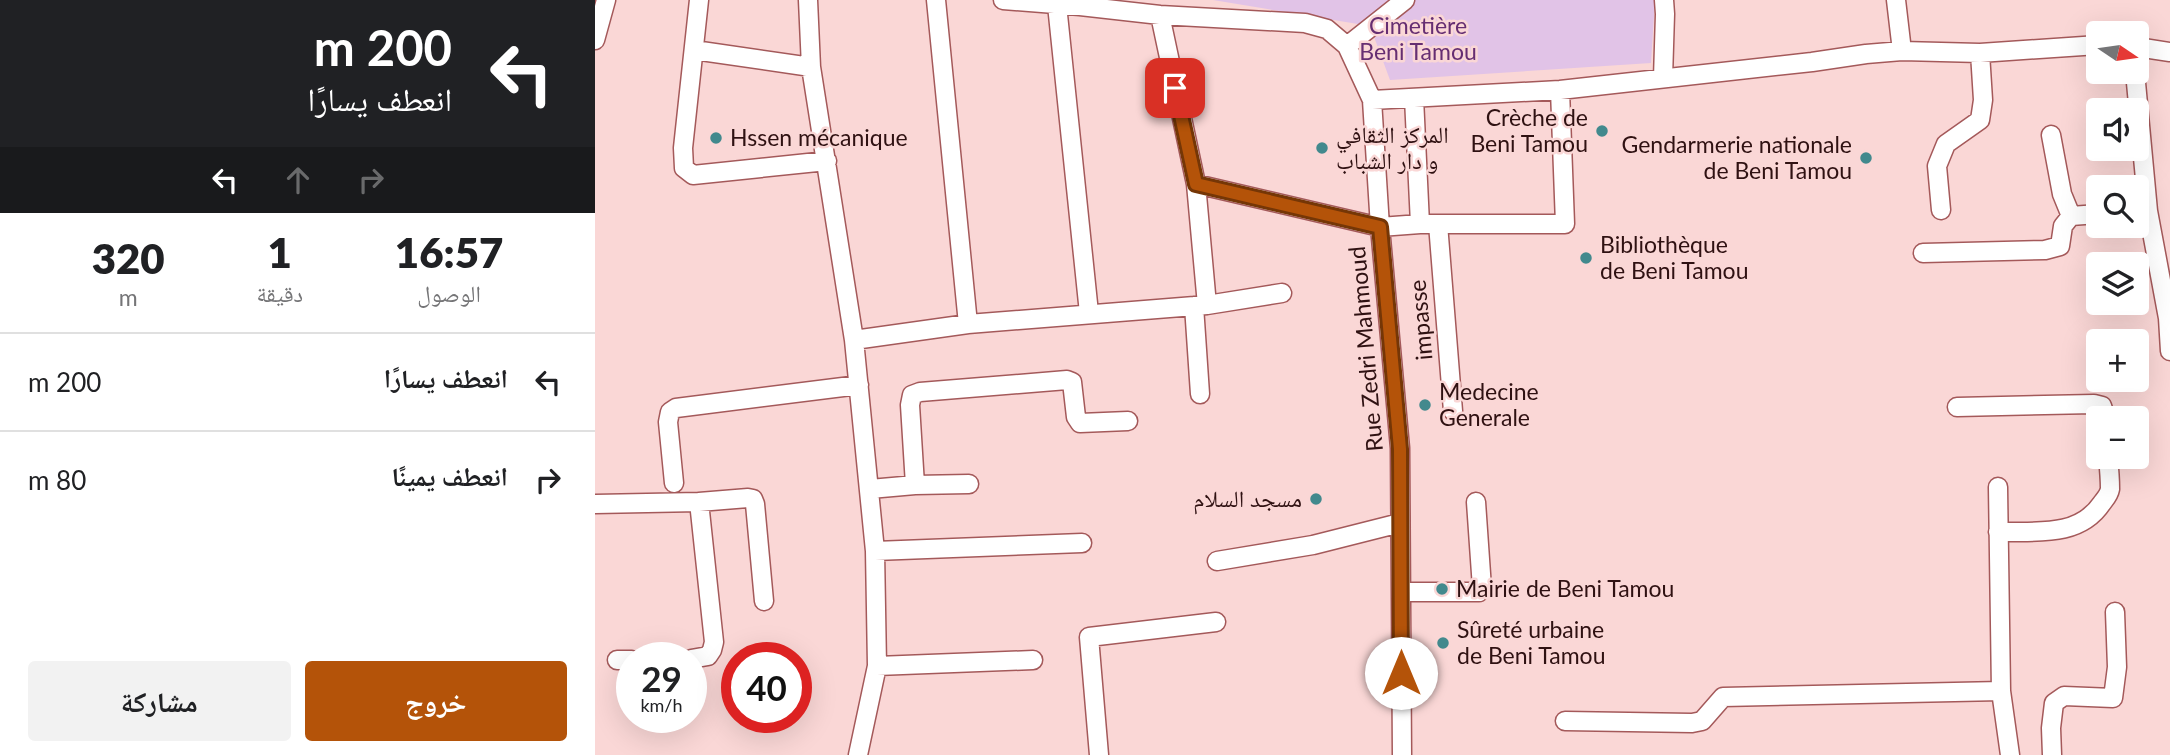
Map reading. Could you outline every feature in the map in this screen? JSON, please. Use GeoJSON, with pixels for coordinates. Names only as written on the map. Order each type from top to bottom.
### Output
{"type":"FeatureCollection","features":[{"type":"Feature","properties":{"kind":"street"},"geometry":{"type":"LineString","coordinates":[[595,40],[606,0]]}},
{"type":"Feature","properties":{"kind":"street"},"geometry":{"type":"LineString","coordinates":[[699,0],[683,148],[684,168],[693,175],[827,160]]}},
{"type":"Feature","properties":{"kind":"street"},"geometry":{"type":"LineString","coordinates":[[808,0],[811,67],[854,340],[875,551],[877,666],[858,755]]}},
{"type":"Feature","properties":{"kind":"street"},"geometry":{"type":"LineString","coordinates":[[936,0],[968,324]]}},
{"type":"Feature","properties":{"kind":"street"},"geometry":{"type":"LineString","coordinates":[[1003,0],[1056,5],[1079,3],[1160,15],[1304,23],[1327,29],[1347,46],[1405,0]]}},
{"type":"Feature","properties":{"kind":"street"},"geometry":{"type":"LineString","coordinates":[[1663,78],[1664,0]]}},
{"type":"Feature","properties":{"kind":"street"},"geometry":{"type":"LineString","coordinates":[[1896,0],[1902,51]]}},
{"type":"Feature","properties":{"kind":"street"},"geometry":{"type":"LineString","coordinates":[[1056,5],[1089,313]]}},
{"type":"Feature","properties":{"kind":"street"},"geometry":{"type":"LineString","coordinates":[[1160,15],[1196,184],[1200,394]]}},
{"type":"Feature","properties":{"kind":"street","name":"Rue Zedri Mahmoud"},"geometry":{"type":"LineString","coordinates":[[1347,46],[1372,100],[1380,227],[1400,449],[1402,755]]}},
{"type":"Feature","properties":{"kind":"street"},"geometry":{"type":"LineString","coordinates":[[1372,100],[1560,90],[1902,51],[1980,53],[2086,47]]}},
{"type":"Feature","properties":{"kind":"street"},"geometry":{"type":"LineString","coordinates":[[2149,49],[2170,52]]}},
{"type":"Feature","properties":{"kind":"street"},"geometry":{"type":"LineString","coordinates":[[694,50],[811,67]]}},
{"type":"Feature","properties":{"kind":"street"},"geometry":{"type":"LineString","coordinates":[[1941,210],[1937,166],[1946,144],[1980,120],[1983,100],[1980,53]]}},
{"type":"Feature","properties":{"kind":"street"},"geometry":{"type":"LineString","coordinates":[[2136,84],[2141,175]]}},
{"type":"Feature","properties":{"kind":"street"},"geometry":{"type":"LineString","coordinates":[[1196,184],[1380,227],[1429,224],[1565,224],[1560,90]]}},
{"type":"Feature","properties":{"kind":"street","name":"impasse"},"geometry":{"type":"LineString","coordinates":[[1414,98],[1453,411]]}},
{"type":"Feature","properties":{"kind":"street"},"geometry":{"type":"LineString","coordinates":[[2051,135],[2062,194],[2071,216]]}},
{"type":"Feature","properties":{"kind":"street"},"geometry":{"type":"LineString","coordinates":[[1923,253],[2045,250],[2060,246],[2063,226],[2071,216],[2086,215]]}},
{"type":"Feature","properties":{"kind":"street"},"geometry":{"type":"LineString","coordinates":[[2149,236],[2169,318],[2170,351]]}},
{"type":"Feature","properties":{"kind":"street"},"geometry":{"type":"LineString","coordinates":[[854,340],[968,324],[1200,306],[1282,293]]}},
{"type":"Feature","properties":{"kind":"street"},"geometry":{"type":"LineString","coordinates":[[915,485],[910,405],[912,395],[920,392],[1067,380],[1072,382],[1076,417],[1080,424],[1129,421]]}},
{"type":"Feature","properties":{"kind":"street"},"geometry":{"type":"LineString","coordinates":[[674,483],[668,422],[670,412],[676,408],[859,385]]}},
{"type":"Feature","properties":{"kind":"street"},"geometry":{"type":"LineString","coordinates":[[1957,407],[2102,406]]}},
{"type":"Feature","properties":{"kind":"street"},"geometry":{"type":"LineString","coordinates":[[1998,532],[2053,530],[2085,522],[2096,513],[2110,492],[2109,469]]}},
{"type":"Feature","properties":{"kind":"street"},"geometry":{"type":"LineString","coordinates":[[870,489],[969,484]]}},
{"type":"Feature","properties":{"kind":"street"},"geometry":{"type":"LineString","coordinates":[[1998,487],[2001,691],[2010,755]]}},
{"type":"Feature","properties":{"kind":"street"},"geometry":{"type":"LineString","coordinates":[[595,504],[753,499],[764,601]]}},
{"type":"Feature","properties":{"kind":"street"},"geometry":{"type":"LineString","coordinates":[[699,502],[714,642],[707,656]]}},
{"type":"Feature","properties":{"kind":"street"},"geometry":{"type":"LineString","coordinates":[[1401,592],[1479,592],[1482,588],[1476,502]]}},
{"type":"Feature","properties":{"kind":"street"},"geometry":{"type":"LineString","coordinates":[[1217,561],[1313,545],[1401,523]]}},
{"type":"Feature","properties":{"kind":"street"},"geometry":{"type":"LineString","coordinates":[[875,551],[1082,543]]}},
{"type":"Feature","properties":{"kind":"street"},"geometry":{"type":"LineString","coordinates":[[2052,755],[2054,703],[2064,696],[2113,698],[2117,667],[2115,612]]}},
{"type":"Feature","properties":{"kind":"street"},"geometry":{"type":"LineString","coordinates":[[1099,755],[1089,637],[1216,622]]}},
{"type":"Feature","properties":{"kind":"street"},"geometry":{"type":"LineString","coordinates":[[877,666],[1033,660]]}},
{"type":"Feature","properties":{"kind":"street"},"geometry":{"type":"LineString","coordinates":[[1565,721],[1692,723],[1702,721],[1723,697],[2001,691]]}},
{"type":"Feature","properties":{"kind":"green space","name":"Cimetière Beni Tamou"},"geometry":{"type":"Polygon","coordinates":[[[1213,0],[1655,0],[1651,63],[1390,80],[1370,26],[1213,0]]]}},
{"type":"Feature","properties":{"kind":"place","name":"Crèche de Beni Tamou"},"geometry":{"type":"Point","coordinates":[1602,131]}},
{"type":"Feature","properties":{"kind":"place","name":"Hssen mécanique"},"geometry":{"type":"Point","coordinates":[716,138]}},
{"type":"Feature","properties":{"kind":"place","name":"المركز الثقافي و دار الشباب"},"geometry":{"type":"Point","coordinates":[1322,148]}},
{"type":"Feature","properties":{"kind":"place","name":"Gendarmerie nationale de Beni Tamou"},"geometry":{"type":"Point","coordinates":[1866,158]}},
{"type":"Feature","properties":{"kind":"place","name":"Bibliothèque de Beni Tamou"},"geometry":{"type":"Point","coordinates":[1586,258]}},
{"type":"Feature","properties":{"kind":"place","name":"Medecine Generale"},"geometry":{"type":"Point","coordinates":[1425,405]}},
{"type":"Feature","properties":{"kind":"place","name":"مسجد السلام"},"geometry":{"type":"Point","coordinates":[1316,499]}},
{"type":"Feature","properties":{"kind":"place","name":"Mairie de Beni Tamou"},"geometry":{"type":"Point","coordinates":[1442,589]}},
{"type":"Feature","properties":{"kind":"place","name":"Sûreté urbaine de Beni Tamou"},"geometry":{"type":"Point","coordinates":[1443,643]}},
{"type":"Feature","properties":{"kind":"route"},"geometry":{"type":"LineString","coordinates":[[1175,88],[1196,184],[1380,227],[1400,449],[1401,673]]}}]}
